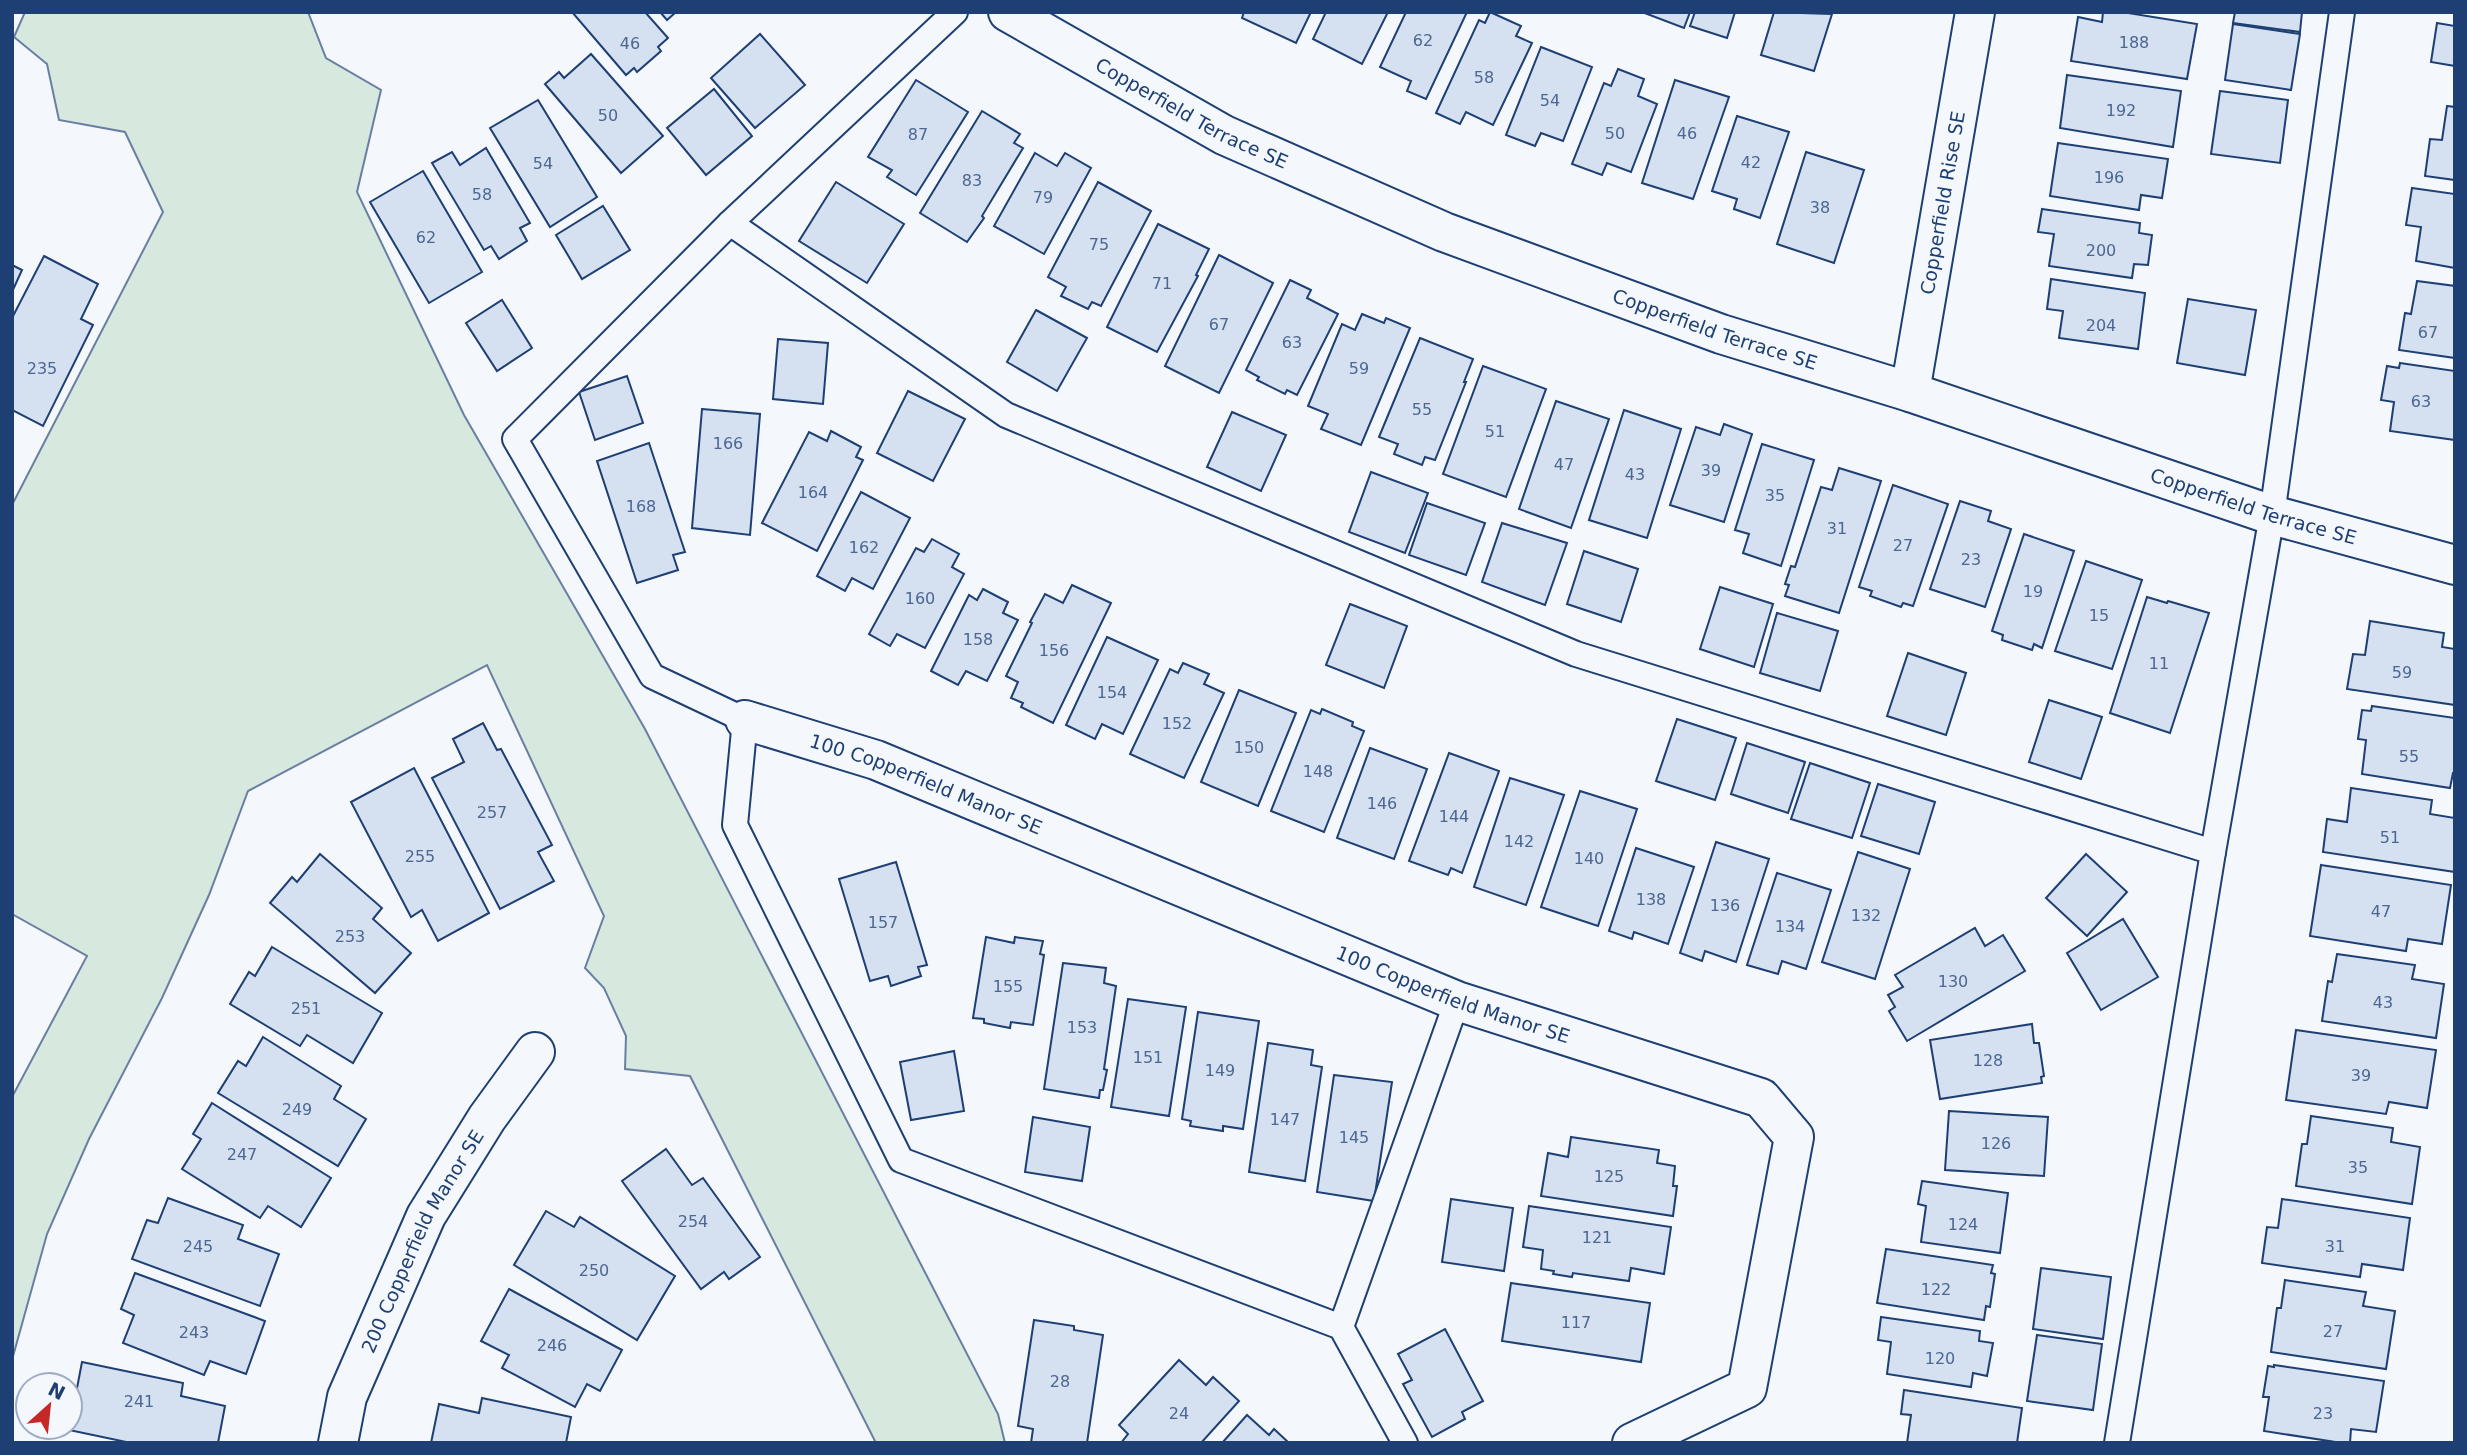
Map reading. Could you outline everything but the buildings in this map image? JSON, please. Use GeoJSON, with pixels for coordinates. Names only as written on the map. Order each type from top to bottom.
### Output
{"type":"FeatureCollection","features":[{"type":"Feature","properties":{"kind":"street","name":"Copperfield Terrace SE"},"geometry":{"type":"LineString","coordinates":[[1008,12],[1224,135],[1444,232],[1721,334],[1910,392],[2272,515],[2455,565]]}},
{"type":"Feature","properties":{"kind":"street","name":"Copperfield Rise SE"},"geometry":{"type":"LineString","coordinates":[[1910,392],[1973,13]]}},
{"type":"Feature","properties":{"kind":"street","name":"100 Copperfield Manor SE"},"geometry":{"type":"LineString","coordinates":[[745,720],[876,760],[1457,1001],[1761,1098],[1794,1137],[1747,1388],[1632,1443]]}},
{"type":"Feature","properties":{"kind":"street","name":"200 Copperfield Manor SE"},"geometry":{"type":"LineString","coordinates":[[338,1443],[347,1397],[426,1216],[487,1118],[535,1052]]}},
{"type":"Feature","properties":{"kind":"lane"},"geometry":{"type":"LineString","coordinates":[[956,12],[730,223],[515,439],[652,676],[745,720],[735,825],[901,1160],[1341,1327],[1405,1443]]}},
{"type":"Feature","properties":{"kind":"lane"},"geometry":{"type":"LineString","coordinates":[[2117,1443],[2213,852],[2272,515],[2342,12]]}},
{"type":"Feature","properties":{"kind":"lane"},"geometry":{"type":"LineString","coordinates":[[730,223],[994,407],[1018,420],[1576,654],[2213,852]]}},
{"type":"Feature","properties":{"kind":"lane"},"geometry":{"type":"LineString","coordinates":[[1341,1327],[1457,1001]]}},
{"type":"Feature","properties":{"kind":"shaded area"},"geometry":{"type":"Polygon","coordinates":[[[25,12],[308,12],[326,58],[381,90],[357,192],[464,415],[645,729],[998,1414],[1005,1443],[876,1443],[690,1076],[625,1069],[626,1036],[604,988],[585,968],[604,916],[487,665],[248,791],[209,895],[162,998],[89,1139],[47,1234],[12,1360],[12,1097],[87,956],[12,914],[12,505],[163,212],[125,132],[59,120],[47,64],[14,37],[25,12]]]}}]}
